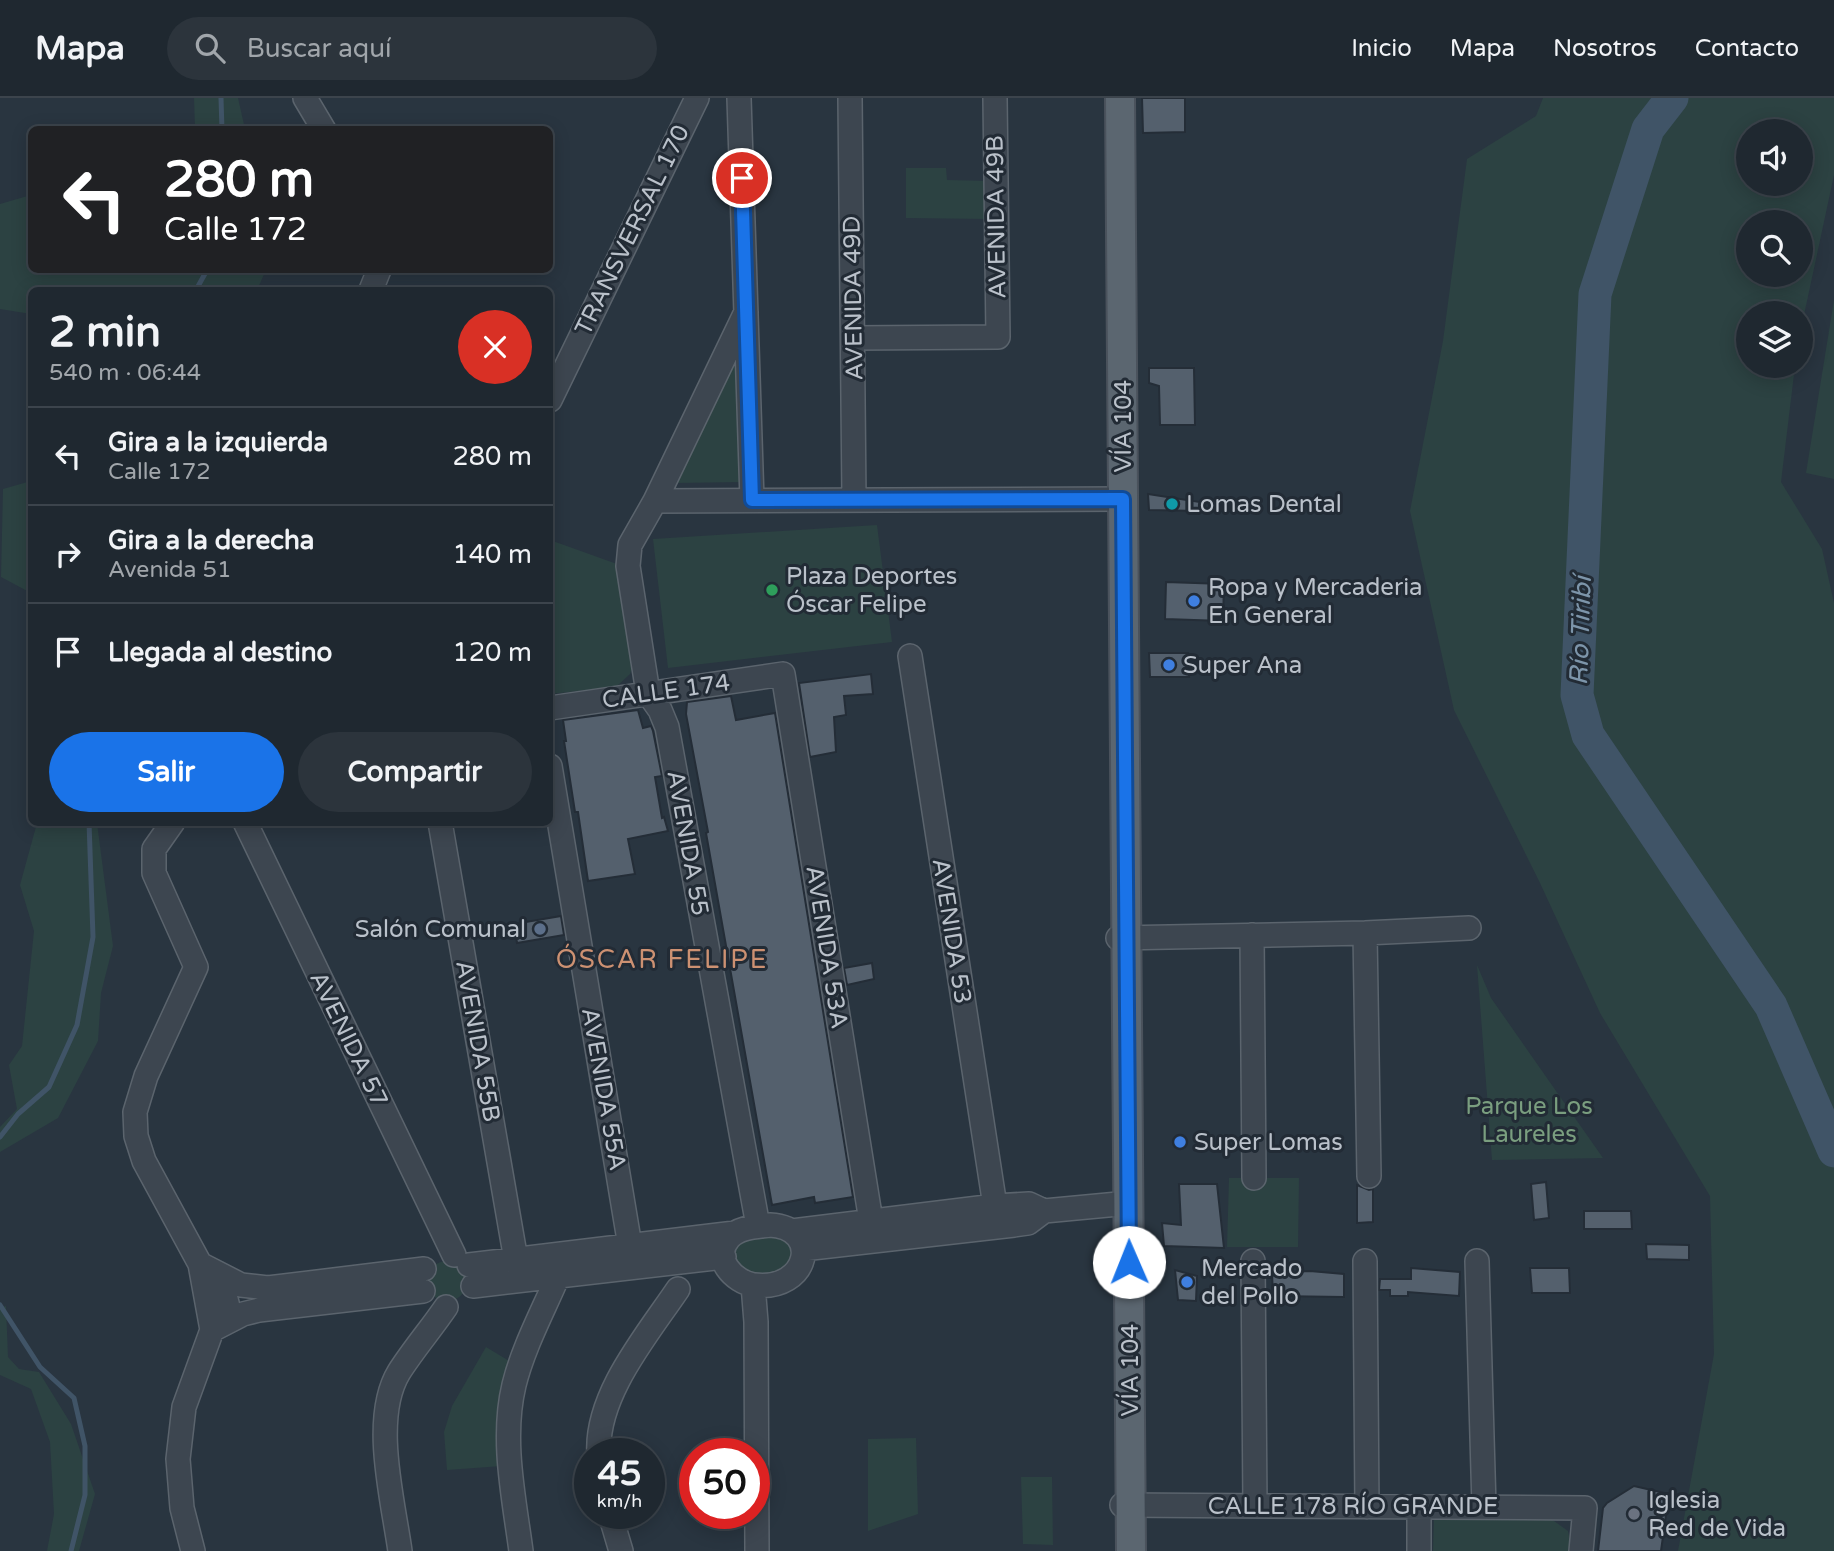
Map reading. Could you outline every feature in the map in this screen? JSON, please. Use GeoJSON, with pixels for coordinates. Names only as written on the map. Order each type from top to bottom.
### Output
{"type":"FeatureCollection","features":[{"type":"Feature","properties":{"kind":"main road","name":"VÍA 104"},"geometry":{"type":"LineString","coordinates":[[1111,98],[1119,499]]}},
{"type":"Feature","properties":{"kind":"main road","name":"VÍA 104"},"geometry":{"type":"LineString","coordinates":[[1120,98],[1119,499],[1124,1203],[1127,1505],[1131,1551]]}},
{"type":"Feature","properties":{"kind":"main road","name":"VÍA 104"},"geometry":{"type":"LineString","coordinates":[[1122,1551],[1127,1505]]}},
{"type":"Feature","properties":{"kind":"street"},"geometry":{"type":"LineString","coordinates":[[305,98],[322,126]]}},
{"type":"Feature","properties":{"kind":"street","name":"TRANSVERSAL 170"},"geometry":{"type":"LineString","coordinates":[[553,394],[697,98]]}},
{"type":"Feature","properties":{"kind":"street"},"geometry":{"type":"LineString","coordinates":[[739,98],[752,500]]}},
{"type":"Feature","properties":{"kind":"street","name":"AVENIDA 49D"},"geometry":{"type":"LineString","coordinates":[[850,98],[854,499]]}},
{"type":"Feature","properties":{"kind":"street","name":"AVENIDA 49B"},"geometry":{"type":"LineString","coordinates":[[853,338],[998,337],[995,98]]}},
{"type":"Feature","properties":{"kind":"street"},"geometry":{"type":"LineString","coordinates":[[746,312],[655,501],[1119,499]]}},
{"type":"Feature","properties":{"kind":"street","name":"AVENIDA 55"},"geometry":{"type":"LineString","coordinates":[[655,501],[630,545],[628,566],[648,693],[660,710],[667,727],[758,1226]]}},
{"type":"Feature","properties":{"kind":"street","name":"AVENIDA 53"},"geometry":{"type":"LineString","coordinates":[[910,656],[995,1206]]}},
{"type":"Feature","properties":{"kind":"street","name":"CALLE 174"},"geometry":{"type":"LineString","coordinates":[[553,708],[783,674]]}},
{"type":"Feature","properties":{"kind":"street","name":"AVENIDA 53A"},"geometry":{"type":"LineString","coordinates":[[783,674],[871,1221]]}},
{"type":"Feature","properties":{"kind":"street","name":"AVENIDA 55A"},"geometry":{"type":"LineString","coordinates":[[553,784],[630,1246]]}},
{"type":"Feature","properties":{"kind":"street"},"geometry":{"type":"LineString","coordinates":[[170,826],[154,849],[154,873],[196,967],[146,1076],[135,1112],[136,1136],[144,1161],[200,1264],[221,1325]]}},
{"type":"Feature","properties":{"kind":"street","name":"AVENIDA 57"},"geometry":{"type":"LineString","coordinates":[[247,826],[465,1269]]}},
{"type":"Feature","properties":{"kind":"street","name":"AVENIDA 55B"},"geometry":{"type":"LineString","coordinates":[[441,826],[516,1260]]}},
{"type":"Feature","properties":{"kind":"street"},"geometry":{"type":"LineString","coordinates":[[1122,938],[1469,928]]}},
{"type":"Feature","properties":{"kind":"street"},"geometry":{"type":"LineString","coordinates":[[1365,933],[1369,1176]]}},
{"type":"Feature","properties":{"kind":"street"},"geometry":{"type":"LineString","coordinates":[[1252,935],[1254,1178]]}},
{"type":"Feature","properties":{"kind":"street"},"geometry":{"type":"LineString","coordinates":[[798,1240],[1014,1225],[1028,1223],[1044,1212],[1124,1203]]}},
{"type":"Feature","properties":{"kind":"street"},"geometry":{"type":"LineString","coordinates":[[798,1240],[871,1221],[995,1206],[1029,1204],[1044,1212]]}},
{"type":"Feature","properties":{"kind":"street"},"geometry":{"type":"LineString","coordinates":[[758,1226],[782,1226],[798,1240],[802,1261],[794,1276],[779,1284],[753,1285],[738,1281],[730,1274],[724,1257],[724,1246],[735,1233],[744,1228],[758,1226]]}},
{"type":"Feature","properties":{"kind":"street"},"geometry":{"type":"LineString","coordinates":[[465,1269],[516,1260],[735,1233]]}},
{"type":"Feature","properties":{"kind":"street"},"geometry":{"type":"LineString","coordinates":[[423,1280],[436,1257],[465,1269],[558,1276],[724,1257]]}},
{"type":"Feature","properties":{"kind":"street"},"geometry":{"type":"LineString","coordinates":[[1253,1261],[1255,1506]]}},
{"type":"Feature","properties":{"kind":"street"},"geometry":{"type":"LineString","coordinates":[[1366,1261],[1367,1507]]}},
{"type":"Feature","properties":{"kind":"street"},"geometry":{"type":"LineString","coordinates":[[1477,1261],[1484,1507]]}},
{"type":"Feature","properties":{"kind":"street"},"geometry":{"type":"LineString","coordinates":[[200,1264],[241,1285],[268,1288],[423,1280]]}},
{"type":"Feature","properties":{"kind":"street"},"geometry":{"type":"LineString","coordinates":[[423,1280],[437,1305],[446,1307],[464,1301],[465,1269]]}},
{"type":"Feature","properties":{"kind":"street"},"geometry":{"type":"LineString","coordinates":[[521,1551],[508,1423],[513,1385],[526,1348],[558,1276]]}},
{"type":"Feature","properties":{"kind":"street"},"geometry":{"type":"LineString","coordinates":[[192,1551],[182,1508],[178,1459],[184,1407],[221,1325],[225,1278]]}},
{"type":"Feature","properties":{"kind":"street"},"geometry":{"type":"LineString","coordinates":[[221,1325],[260,1310],[423,1280]]}},
{"type":"Feature","properties":{"kind":"street"},"geometry":{"type":"LineString","coordinates":[[753,1285],[756,1322],[756,1551]]}},
{"type":"Feature","properties":{"kind":"street"},"geometry":{"type":"LineString","coordinates":[[599,1438],[606,1408],[629,1362],[678,1289]]}},
{"type":"Feature","properties":{"kind":"street"},"geometry":{"type":"LineString","coordinates":[[401,1551],[385,1439],[385,1416],[399,1373],[446,1307]]}},
{"type":"Feature","properties":{"kind":"street","name":"CALLE 178 RÍO GRANDE"},"geometry":{"type":"LineString","coordinates":[[1127,1505],[1585,1508],[1581,1551]]}},
{"type":"Feature","properties":{"kind":"street"},"geometry":{"type":"LineString","coordinates":[[1419,1508],[1419,1551]]}},
{"type":"Feature","properties":{"kind":"street"},"geometry":{"type":"LineString","coordinates":[[614,1529],[621,1551]]}},
{"type":"Feature","properties":{"kind":"green space"},"geometry":{"type":"Polygon","coordinates":[[[194,98],[238,98],[244,126],[195,126],[194,98]]]}},
{"type":"Feature","properties":{"kind":"green space"},"geometry":{"type":"Polygon","coordinates":[[[1543,98],[1834,98],[1834,175],[1813,273],[1813,210],[1736,210],[1736,287],[1810,287],[1807,301],[1736,301],[1736,378],[1794,378],[1781,482],[1822,549],[1834,603],[1834,1551],[1678,1551],[1714,1354],[1710,1196],[1600,1013],[1540,883],[1454,710],[1410,511],[1443,341],[1467,159],[1536,116],[1543,98]]]}},
{"type":"Feature","properties":{"kind":"green space"},"geometry":{"type":"Polygon","coordinates":[[[906,168],[946,168],[947,180],[989,181],[990,219],[906,218],[906,168]]]}},
{"type":"Feature","properties":{"kind":"green space"},"geometry":{"type":"Polygon","coordinates":[[[28,196],[28,273],[265,273],[258,287],[28,287],[28,314],[0,309],[0,204],[28,196]]]}},
{"type":"Feature","properties":{"kind":"green space"},"geometry":{"type":"Polygon","coordinates":[[[1834,300],[1834,479],[1806,473],[1834,300]]]}},
{"type":"Feature","properties":{"kind":"green space"},"geometry":{"type":"Polygon","coordinates":[[[743,335],[745,482],[673,483],[743,335]]]}},
{"type":"Feature","properties":{"kind":"green space"},"geometry":{"type":"Polygon","coordinates":[[[28,482],[28,591],[1,577],[3,489],[28,482]]]}},
{"type":"Feature","properties":{"kind":"green space","name":"Plaza Deportes Óscar Felipe"},"geometry":{"type":"Polygon","coordinates":[[[877,525],[892,642],[668,668],[653,539],[877,525]]]}},
{"type":"Feature","properties":{"kind":"green space"},"geometry":{"type":"Polygon","coordinates":[[[553,541],[617,564],[633,665],[630,674],[616,687],[553,694],[553,541]]]}},
{"type":"Feature","properties":{"kind":"green space"},"geometry":{"type":"Polygon","coordinates":[[[36,826],[97,826],[113,946],[101,993],[98,1041],[58,1118],[0,1152],[0,1127],[17,1109],[9,1065],[22,1046],[34,931],[20,885],[36,826]]]}},
{"type":"Feature","properties":{"kind":"green space","name":"Parque Los Laureles"},"geometry":{"type":"Polygon","coordinates":[[[1477,965],[1491,998],[1603,1158],[1492,1160],[1477,965]]]}},
{"type":"Feature","properties":{"kind":"green space"},"geometry":{"type":"Polygon","coordinates":[[[1229,1178],[1299,1178],[1298,1247],[1227,1247],[1229,1178]]]}},
{"type":"Feature","properties":{"kind":"green space"},"geometry":{"type":"Polygon","coordinates":[[[784,1232],[796,1258],[777,1277],[741,1274],[730,1251],[735,1238],[784,1232]]]}},
{"type":"Feature","properties":{"kind":"green space"},"geometry":{"type":"Polygon","coordinates":[[[447,1261],[455,1262],[461,1267],[466,1273],[466,1289],[461,1295],[455,1300],[447,1301],[439,1300],[433,1295],[428,1289],[427,1281],[428,1273],[433,1267],[439,1262],[447,1261]]]}},
{"type":"Feature","properties":{"kind":"green space"},"geometry":{"type":"Polygon","coordinates":[[[6,1306],[8,1357],[19,1369],[39,1372],[71,1424],[95,1494],[79,1551],[47,1551],[54,1514],[50,1442],[31,1389],[0,1375],[0,1308],[6,1306]]]}},
{"type":"Feature","properties":{"kind":"green space"},"geometry":{"type":"Polygon","coordinates":[[[486,1347],[511,1362],[498,1403],[502,1466],[447,1470],[444,1432],[452,1406],[486,1347]]]}},
{"type":"Feature","properties":{"kind":"green space"},"geometry":{"type":"Polygon","coordinates":[[[916,1438],[918,1514],[868,1531],[868,1439],[916,1438]]]}},
{"type":"Feature","properties":{"kind":"green space"},"geometry":{"type":"Polygon","coordinates":[[[1021,1477],[1052,1477],[1053,1545],[1023,1544],[1021,1477]]]}},
{"type":"Feature","properties":{"kind":"green space"},"geometry":{"type":"Polygon","coordinates":[[[1547,1516],[1568,1531],[1572,1551],[1433,1551],[1434,1517],[1547,1516]]]}},
{"type":"Feature","properties":{"kind":"building"},"geometry":{"type":"Polygon","coordinates":[[[1142,98],[1185,98],[1185,132],[1143,133],[1142,98]]]}},
{"type":"Feature","properties":{"kind":"building"},"geometry":{"type":"Polygon","coordinates":[[[1149,368],[1194,368],[1195,425],[1160,425],[1159,386],[1149,383],[1149,368]]]}},
{"type":"Feature","properties":{"kind":"building","name":"Lomas Dental"},"geometry":{"type":"Polygon","coordinates":[[[1148,494],[1200,502],[1199,511],[1149,510],[1148,494]]]}},
{"type":"Feature","properties":{"kind":"building","name":"Ropa y Mercaderia En General"},"geometry":{"type":"Polygon","coordinates":[[[1166,582],[1224,584],[1223,621],[1165,619],[1166,582]]]}},
{"type":"Feature","properties":{"kind":"building","name":"Super Ana"},"geometry":{"type":"Polygon","coordinates":[[[1149,653],[1188,653],[1189,677],[1150,677],[1149,653]]]}},
{"type":"Feature","properties":{"kind":"building"},"geometry":{"type":"Polygon","coordinates":[[[871,674],[873,694],[844,696],[846,715],[834,717],[836,752],[810,757],[799,683],[871,674]]]}},
{"type":"Feature","properties":{"kind":"building"},"geometry":{"type":"Polygon","coordinates":[[[731,696],[736,720],[775,713],[853,1197],[815,1203],[814,1197],[772,1205],[686,714],[687,702],[731,696]]]}},
{"type":"Feature","properties":{"kind":"building"},"geometry":{"type":"Polygon","coordinates":[[[638,710],[643,728],[651,726],[653,731],[662,776],[655,777],[662,818],[664,817],[668,831],[628,839],[635,874],[588,881],[578,812],[575,812],[563,720],[638,710]]]}},
{"type":"Feature","properties":{"kind":"building","name":"Salón Comunal"},"geometry":{"type":"Polygon","coordinates":[[[561,916],[564,935],[517,943],[514,924],[561,916]]]}},
{"type":"Feature","properties":{"kind":"building"},"geometry":{"type":"Polygon","coordinates":[[[872,963],[874,979],[847,985],[844,968],[872,963]]]}},
{"type":"Feature","properties":{"kind":"building"},"geometry":{"type":"Polygon","coordinates":[[[1546,1182],[1549,1218],[1534,1220],[1531,1184],[1546,1182]]]}},
{"type":"Feature","properties":{"kind":"building"},"geometry":{"type":"Polygon","coordinates":[[[1179,1184],[1217,1184],[1224,1248],[1164,1246],[1162,1223],[1181,1225],[1179,1184]]]}},
{"type":"Feature","properties":{"kind":"building"},"geometry":{"type":"Polygon","coordinates":[[[1357,1185],[1373,1189],[1373,1222],[1357,1223],[1357,1185]]]}},
{"type":"Feature","properties":{"kind":"building"},"geometry":{"type":"Polygon","coordinates":[[[1584,1211],[1631,1211],[1632,1229],[1584,1229],[1584,1211]]]}},
{"type":"Feature","properties":{"kind":"building"},"geometry":{"type":"Polygon","coordinates":[[[1646,1244],[1689,1245],[1689,1260],[1647,1259],[1646,1244]]]}},
{"type":"Feature","properties":{"kind":"building"},"geometry":{"type":"Polygon","coordinates":[[[1411,1268],[1460,1272],[1459,1296],[1408,1292],[1408,1296],[1390,1296],[1390,1290],[1379,1290],[1380,1279],[1411,1279],[1411,1268]]]}},
{"type":"Feature","properties":{"kind":"building"},"geometry":{"type":"Polygon","coordinates":[[[1530,1268],[1569,1268],[1570,1293],[1532,1293],[1530,1268]]]}},
{"type":"Feature","properties":{"kind":"building","name":"Mercado del Pollo"},"geometry":{"type":"Polygon","coordinates":[[[1175,1270],[1197,1276],[1196,1301],[1178,1300],[1175,1270]]]}},
{"type":"Feature","properties":{"kind":"building"},"geometry":{"type":"Polygon","coordinates":[[[1310,1271],[1344,1274],[1344,1297],[1273,1296],[1272,1273],[1310,1271]]]}},
{"type":"Feature","properties":{"kind":"building","name":"Iglesia Red de Vida"},"geometry":{"type":"Polygon","coordinates":[[[1634,1486],[1669,1494],[1661,1551],[1598,1551],[1603,1508],[1634,1486]]]}},
{"type":"Feature","properties":{"kind":"waterway"},"geometry":{"type":"LineString","coordinates":[[221,98],[222,126]]}},
{"type":"Feature","properties":{"kind":"waterway","name":"Río Tiribí"},"geometry":{"type":"LineString","coordinates":[[1672,98],[1648,129],[1595,294],[1577,695],[1588,735],[1771,1006],[1834,1151]]}},
{"type":"Feature","properties":{"kind":"waterway"},"geometry":{"type":"LineString","coordinates":[[198,287],[205,273]]}},
{"type":"Feature","properties":{"kind":"waterway"},"geometry":{"type":"LineString","coordinates":[[0,1137],[18,1114],[49,1087],[77,1025],[93,937],[89,826]]}},
{"type":"Feature","properties":{"kind":"waterway"},"geometry":{"type":"LineString","coordinates":[[0,1305],[40,1367],[74,1398],[85,1446],[85,1495],[71,1551]]}},
{"type":"Feature","properties":{"kind":"place","name":"Lomas Dental"},"geometry":{"type":"Point","coordinates":[1172,504]}},
{"type":"Feature","properties":{"kind":"place","name":"Plaza Deportes Óscar Felipe"},"geometry":{"type":"Point","coordinates":[772,590]}},
{"type":"Feature","properties":{"kind":"place","name":"Ropa y Mercaderia En General"},"geometry":{"type":"Point","coordinates":[1194,601]}},
{"type":"Feature","properties":{"kind":"place","name":"Super Ana"},"geometry":{"type":"Point","coordinates":[1169,665]}},
{"type":"Feature","properties":{"kind":"place","name":"Salón Comunal"},"geometry":{"type":"Point","coordinates":[540,929]}},
{"type":"Feature","properties":{"kind":"place","name":"Super Lomas"},"geometry":{"type":"Point","coordinates":[1180,1142]}},
{"type":"Feature","properties":{"kind":"place","name":"Mercado del Pollo"},"geometry":{"type":"Point","coordinates":[1187,1282]}},
{"type":"Feature","properties":{"kind":"place","name":"Iglesia Red de Vida"},"geometry":{"type":"Point","coordinates":[1634,1514]}},
{"type":"Feature","properties":{"kind":"district","name":"ÓSCAR FELIPE"},"geometry":{"type":"Point","coordinates":[662,959]}},
{"type":"Feature","properties":{"kind":"route"},"geometry":{"type":"LineString","coordinates":[[742,178],[752,500],[1123,499],[1129,1262]]}}]}
